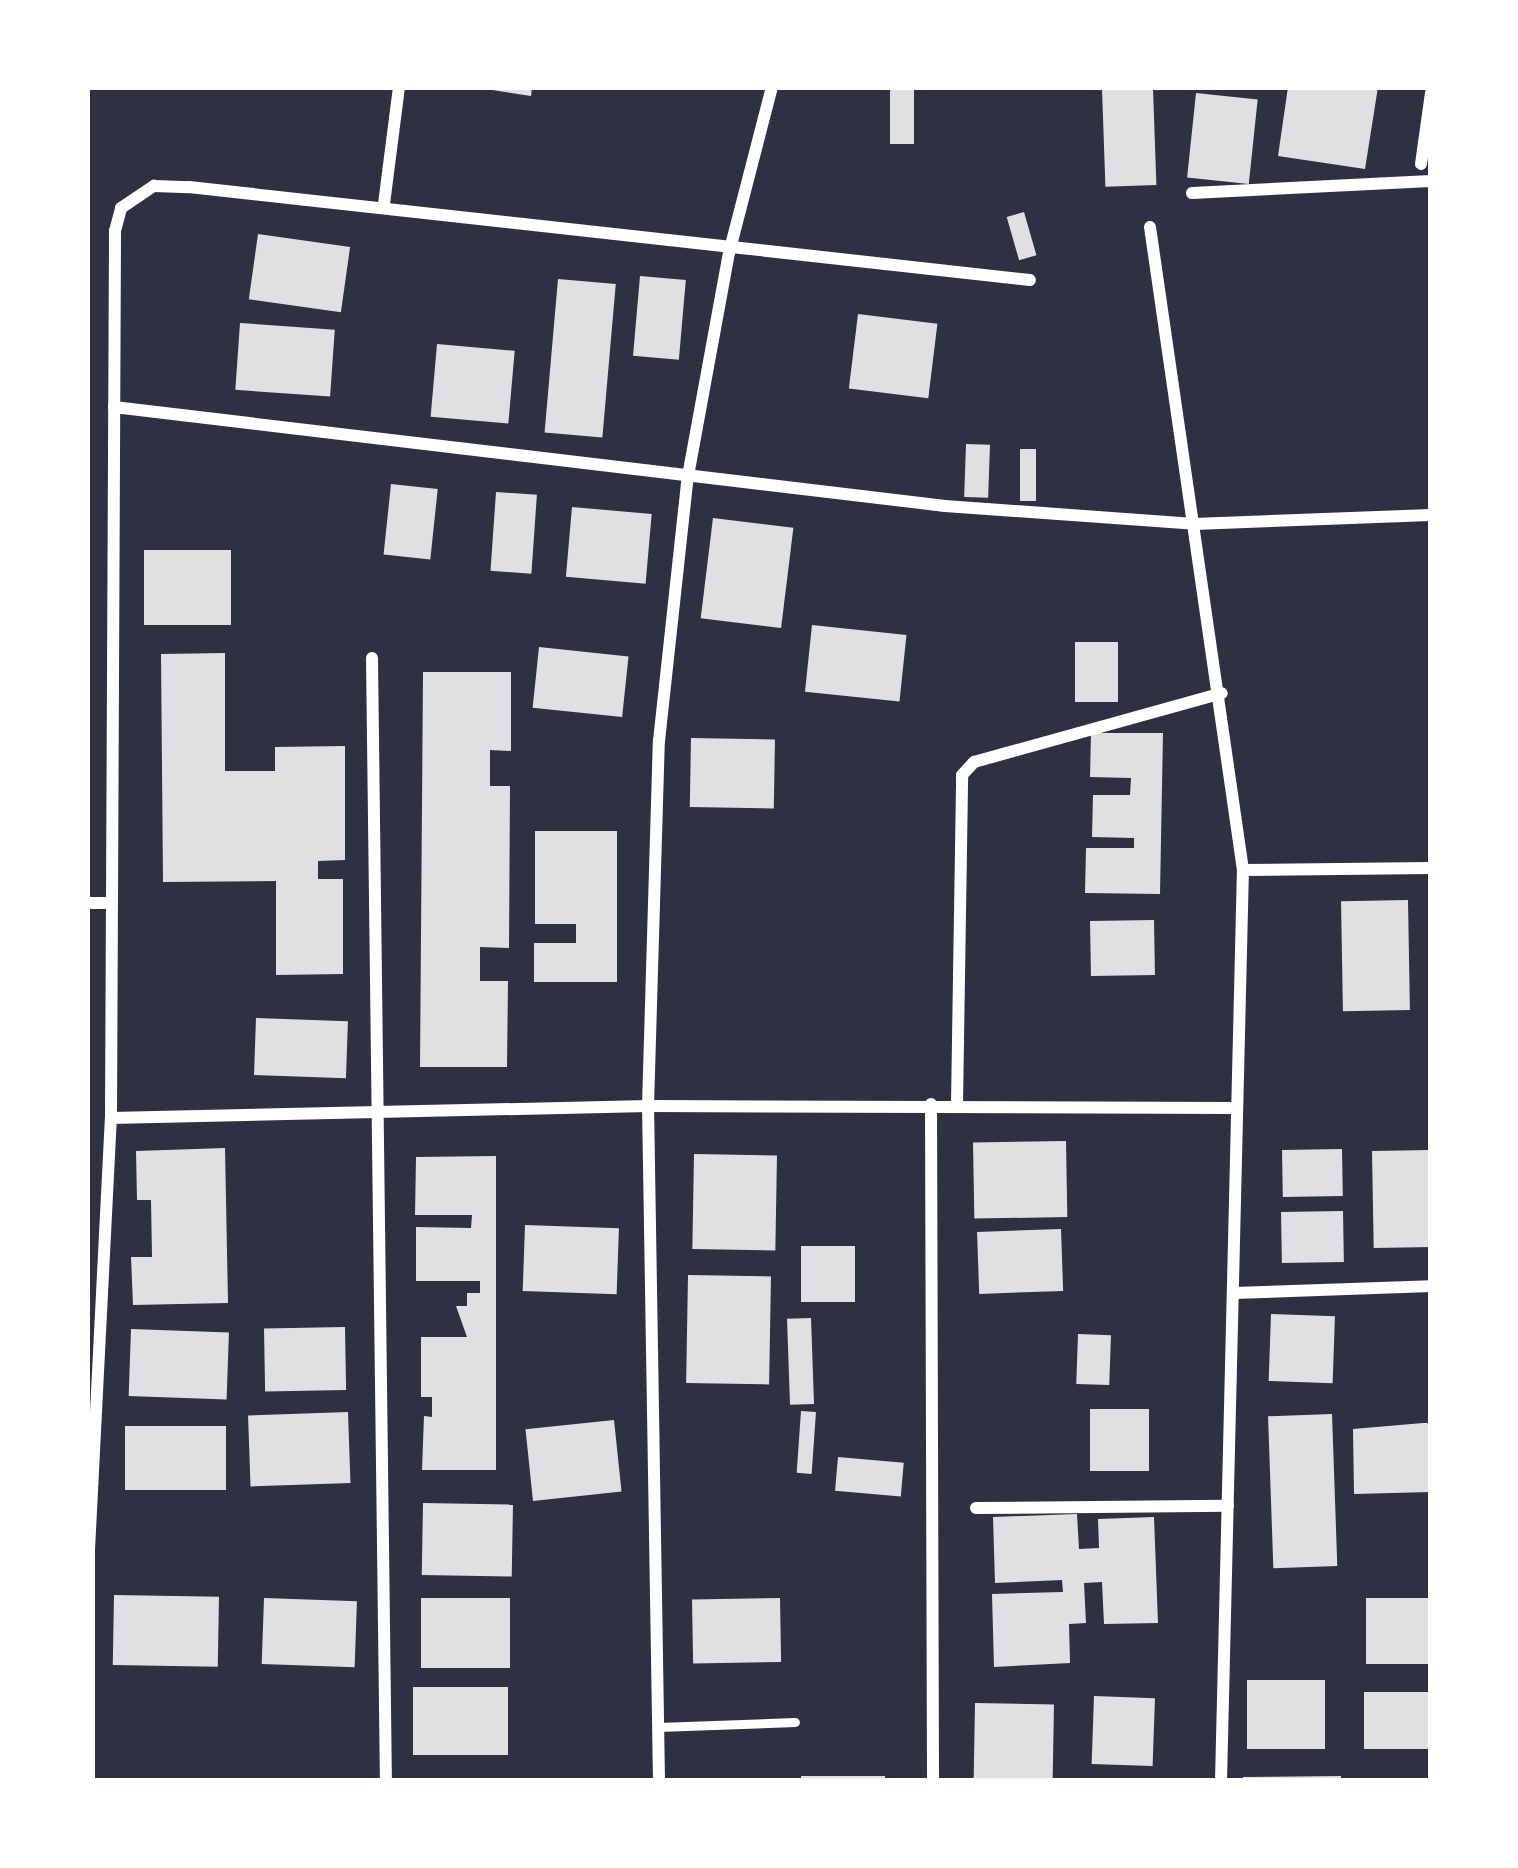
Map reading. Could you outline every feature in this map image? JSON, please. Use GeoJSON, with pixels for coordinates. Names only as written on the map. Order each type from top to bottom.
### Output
{"type":"FeatureCollection","features":[{"type":"Feature","properties":{"kind":"street"},"geometry":{"type":"LineString","coordinates":[[384,203],[399,87]]}},
{"type":"Feature","properties":{"kind":"street"},"geometry":{"type":"LineString","coordinates":[[659,1781],[648,1106],[659,741],[688,476],[729,253],[772,87]]}},
{"type":"Feature","properties":{"kind":"street"},"geometry":{"type":"LineString","coordinates":[[1421,164],[1431,93]]}},
{"type":"Feature","properties":{"kind":"street"},"geometry":{"type":"LineString","coordinates":[[1192,193],[1431,181]]}},
{"type":"Feature","properties":{"kind":"street"},"geometry":{"type":"LineString","coordinates":[[89,1781],[88,1550],[111,1118],[115,231],[136,193],[154,185],[384,203],[729,253],[1030,280]]}},
{"type":"Feature","properties":{"kind":"street"},"geometry":{"type":"LineString","coordinates":[[1150,227],[1222,693],[1243,870],[1221,1781]]}},
{"type":"Feature","properties":{"kind":"street"},"geometry":{"type":"LineString","coordinates":[[114,407],[945,506],[1194,524],[1431,515]]}},
{"type":"Feature","properties":{"kind":"street"},"geometry":{"type":"LineString","coordinates":[[372,658],[386,1781]]}},
{"type":"Feature","properties":{"kind":"street"},"geometry":{"type":"LineString","coordinates":[[957,1104],[962,775],[974,762],[1222,693]]}},
{"type":"Feature","properties":{"kind":"street"},"geometry":{"type":"LineString","coordinates":[[1243,870],[1431,868]]}},
{"type":"Feature","properties":{"kind":"street"},"geometry":{"type":"LineString","coordinates":[[87,903],[109,903]]}},
{"type":"Feature","properties":{"kind":"street"},"geometry":{"type":"LineString","coordinates":[[931,1104],[933,1781]]}},
{"type":"Feature","properties":{"kind":"street"},"geometry":{"type":"LineString","coordinates":[[111,1118],[648,1106],[1234,1108]]}},
{"type":"Feature","properties":{"kind":"street"},"geometry":{"type":"LineString","coordinates":[[1234,1293],[1431,1286]]}},
{"type":"Feature","properties":{"kind":"street"},"geometry":{"type":"LineString","coordinates":[[976,1508],[1228,1506]]}},
{"type":"Feature","properties":{"kind":"lane"},"geometry":{"type":"LineString","coordinates":[[658,1727],[795,1722]]}},
{"type":"Feature","properties":{"kind":"building"},"geometry":{"type":"Polygon","coordinates":[[[473,87],[532,87],[531,96],[473,87]]]}},
{"type":"Feature","properties":{"kind":"building"},"geometry":{"type":"Polygon","coordinates":[[[890,87],[914,87],[914,144],[890,144],[890,87]]]}},
{"type":"Feature","properties":{"kind":"building"},"geometry":{"type":"Polygon","coordinates":[[[1288,87],[1378,87],[1365,169],[1278,156],[1288,87]]]}},
{"type":"Feature","properties":{"kind":"building"},"geometry":{"type":"Polygon","coordinates":[[[1153,88],[1156,185],[1105,187],[1102,90],[1153,88]]]}},
{"type":"Feature","properties":{"kind":"building"},"geometry":{"type":"Polygon","coordinates":[[[1196,93],[1258,99],[1249,184],[1187,178],[1196,93]]]}},
{"type":"Feature","properties":{"kind":"building"},"geometry":{"type":"Polygon","coordinates":[[[1024,212],[1036,255],[1019,260],[1007,217],[1024,212]]]}},
{"type":"Feature","properties":{"kind":"building"},"geometry":{"type":"Polygon","coordinates":[[[258,234],[350,247],[341,312],[249,299],[258,234]]]}},
{"type":"Feature","properties":{"kind":"building"},"geometry":{"type":"Polygon","coordinates":[[[640,276],[686,280],[679,360],[633,356],[640,276]]]}},
{"type":"Feature","properties":{"kind":"building"},"geometry":{"type":"Polygon","coordinates":[[[558,279],[616,284],[602,437],[545,432],[558,279]]]}},
{"type":"Feature","properties":{"kind":"building"},"geometry":{"type":"Polygon","coordinates":[[[858,314],[937,324],[928,398],[849,388],[858,314]]]}},
{"type":"Feature","properties":{"kind":"building"},"geometry":{"type":"Polygon","coordinates":[[[240,323],[335,330],[330,396],[235,390],[240,323]]]}},
{"type":"Feature","properties":{"kind":"building"},"geometry":{"type":"Polygon","coordinates":[[[437,344],[515,351],[508,424],[431,417],[437,344]]]}},
{"type":"Feature","properties":{"kind":"building"},"geometry":{"type":"Polygon","coordinates":[[[966,444],[990,445],[988,498],[964,497],[966,444]]]}},
{"type":"Feature","properties":{"kind":"building"},"geometry":{"type":"Polygon","coordinates":[[[1020,449],[1036,449],[1036,501],[1020,501],[1020,449]]]}},
{"type":"Feature","properties":{"kind":"building"},"geometry":{"type":"Polygon","coordinates":[[[391,484],[438,489],[430,560],[384,555],[391,484]]]}},
{"type":"Feature","properties":{"kind":"building"},"geometry":{"type":"Polygon","coordinates":[[[496,492],[537,495],[531,574],[490,571],[496,492]]]}},
{"type":"Feature","properties":{"kind":"building"},"geometry":{"type":"Polygon","coordinates":[[[572,507],[652,514],[646,584],[566,577],[572,507]]]}},
{"type":"Feature","properties":{"kind":"building"},"geometry":{"type":"Polygon","coordinates":[[[713,518],[793,528],[781,628],[701,618],[713,518]]]}},
{"type":"Feature","properties":{"kind":"building"},"geometry":{"type":"Polygon","coordinates":[[[144,550],[231,550],[231,625],[144,625],[144,550]]]}},
{"type":"Feature","properties":{"kind":"building"},"geometry":{"type":"Polygon","coordinates":[[[812,625],[906,635],[899,702],[805,692],[812,625]]]}},
{"type":"Feature","properties":{"kind":"building"},"geometry":{"type":"Polygon","coordinates":[[[1075,642],[1118,642],[1118,702],[1075,702],[1075,642]]]}},
{"type":"Feature","properties":{"kind":"building"},"geometry":{"type":"Polygon","coordinates":[[[539,647],[629,656],[622,717],[533,708],[539,647]]]}},
{"type":"Feature","properties":{"kind":"building"},"geometry":{"type":"Polygon","coordinates":[[[225,653],[225,771],[275,771],[275,747],[345,746],[345,860],[318,861],[318,879],[343,879],[343,974],[276,975],[276,881],[163,882],[161,654],[225,653]]]}},
{"type":"Feature","properties":{"kind":"building"},"geometry":{"type":"Polygon","coordinates":[[[423,672],[511,672],[511,751],[490,750],[490,786],[510,786],[509,948],[480,947],[480,981],[508,981],[507,1067],[420,1067],[423,672]]]}},
{"type":"Feature","properties":{"kind":"building"},"geometry":{"type":"Polygon","coordinates":[[[1091,733],[1163,733],[1160,894],[1085,893],[1086,848],[1134,848],[1134,838],[1092,837],[1093,795],[1130,795],[1131,778],[1090,777],[1091,733]]]}},
{"type":"Feature","properties":{"kind":"building"},"geometry":{"type":"Polygon","coordinates":[[[691,738],[775,739],[774,808],[690,807],[691,738]]]}},
{"type":"Feature","properties":{"kind":"building"},"geometry":{"type":"Polygon","coordinates":[[[535,831],[617,831],[617,982],[534,982],[534,943],[576,943],[576,924],[535,924],[535,831]]]}},
{"type":"Feature","properties":{"kind":"building"},"geometry":{"type":"Polygon","coordinates":[[[1408,900],[1410,1010],[1343,1011],[1341,901],[1408,900]]]}},
{"type":"Feature","properties":{"kind":"building"},"geometry":{"type":"Polygon","coordinates":[[[1154,920],[1155,975],[1091,976],[1090,921],[1154,920]]]}},
{"type":"Feature","properties":{"kind":"building"},"geometry":{"type":"Polygon","coordinates":[[[256,1018],[348,1021],[346,1078],[254,1075],[256,1018]]]}},
{"type":"Feature","properties":{"kind":"building"},"geometry":{"type":"Polygon","coordinates":[[[1066,1141],[1067,1217],[974,1219],[973,1143],[1066,1141]]]}},
{"type":"Feature","properties":{"kind":"building"},"geometry":{"type":"Polygon","coordinates":[[[225,1148],[228,1303],[133,1305],[131,1257],[152,1257],[151,1200],[137,1200],[136,1151],[225,1148]]]}},
{"type":"Feature","properties":{"kind":"building"},"geometry":{"type":"Polygon","coordinates":[[[1342,1149],[1343,1196],[1283,1197],[1282,1150],[1342,1149]]]}},
{"type":"Feature","properties":{"kind":"building"},"geometry":{"type":"Polygon","coordinates":[[[1430,1150],[1431,1247],[1374,1248],[1372,1151],[1430,1150]]]}},
{"type":"Feature","properties":{"kind":"building"},"geometry":{"type":"Polygon","coordinates":[[[694,1154],[777,1155],[775,1250],[692,1249],[694,1154]]]}},
{"type":"Feature","properties":{"kind":"building"},"geometry":{"type":"Polygon","coordinates":[[[496,1156],[496,1470],[422,1470],[424,1416],[432,1417],[432,1397],[421,1397],[421,1337],[467,1337],[456,1306],[467,1306],[467,1293],[480,1293],[480,1281],[416,1281],[416,1227],[471,1228],[472,1215],[415,1215],[416,1157],[496,1156]]]}},
{"type":"Feature","properties":{"kind":"building"},"geometry":{"type":"Polygon","coordinates":[[[1343,1211],[1344,1262],[1282,1263],[1281,1212],[1343,1211]]]}},
{"type":"Feature","properties":{"kind":"building"},"geometry":{"type":"Polygon","coordinates":[[[525,1225],[619,1228],[617,1294],[523,1291],[525,1225]]]}},
{"type":"Feature","properties":{"kind":"building"},"geometry":{"type":"Polygon","coordinates":[[[1061,1229],[1063,1291],[979,1294],[977,1232],[1061,1229]]]}},
{"type":"Feature","properties":{"kind":"building"},"geometry":{"type":"Polygon","coordinates":[[[801,1246],[855,1246],[855,1302],[801,1302],[801,1246]]]}},
{"type":"Feature","properties":{"kind":"building"},"geometry":{"type":"Polygon","coordinates":[[[688,1275],[771,1276],[769,1384],[686,1383],[688,1275]]]}},
{"type":"Feature","properties":{"kind":"building"},"geometry":{"type":"Polygon","coordinates":[[[1271,1314],[1335,1316],[1333,1383],[1269,1381],[1271,1314]]]}},
{"type":"Feature","properties":{"kind":"building"},"geometry":{"type":"Polygon","coordinates":[[[811,1318],[814,1404],[790,1405],[787,1319],[811,1318]]]}},
{"type":"Feature","properties":{"kind":"building"},"geometry":{"type":"Polygon","coordinates":[[[345,1327],[346,1390],[265,1391],[264,1328],[345,1327]]]}},
{"type":"Feature","properties":{"kind":"building"},"geometry":{"type":"Polygon","coordinates":[[[131,1329],[229,1332],[227,1399],[129,1396],[131,1329]]]}},
{"type":"Feature","properties":{"kind":"building"},"geometry":{"type":"Polygon","coordinates":[[[1078,1334],[1111,1335],[1109,1385],[1076,1384],[1078,1334]]]}},
{"type":"Feature","properties":{"kind":"building"},"geometry":{"type":"Polygon","coordinates":[[[1090,1409],[1149,1409],[1149,1471],[1090,1471],[1090,1409]]]}},
{"type":"Feature","properties":{"kind":"building"},"geometry":{"type":"Polygon","coordinates":[[[801,1411],[816,1412],[812,1474],[797,1473],[801,1411]]]}},
{"type":"Feature","properties":{"kind":"building"},"geometry":{"type":"Polygon","coordinates":[[[348,1412],[350,1483],[251,1486],[248,1415],[348,1412]]]}},
{"type":"Feature","properties":{"kind":"building"},"geometry":{"type":"Polygon","coordinates":[[[1332,1414],[1337,1566],[1273,1568],[1268,1416],[1332,1414]]]}},
{"type":"Feature","properties":{"kind":"building"},"geometry":{"type":"Polygon","coordinates":[[[614,1420],[622,1492],[533,1501],[525,1429],[614,1420]]]}},
{"type":"Feature","properties":{"kind":"building"},"geometry":{"type":"Polygon","coordinates":[[[1431,1423],[1431,1492],[1354,1494],[1353,1429],[1431,1423]]]}},
{"type":"Feature","properties":{"kind":"building"},"geometry":{"type":"Polygon","coordinates":[[[125,1426],[226,1426],[226,1490],[125,1490],[125,1426]]]}},
{"type":"Feature","properties":{"kind":"building"},"geometry":{"type":"Polygon","coordinates":[[[838,1457],[904,1463],[901,1497],[835,1491],[838,1457]]]}},
{"type":"Feature","properties":{"kind":"building"},"geometry":{"type":"Polygon","coordinates":[[[423,1503],[513,1505],[512,1577],[422,1575],[423,1503]]]}},
{"type":"Feature","properties":{"kind":"building"},"geometry":{"type":"Polygon","coordinates":[[[1077,1514],[1079,1549],[1099,1548],[1098,1519],[1154,1517],[1158,1623],[1104,1624],[1102,1582],[1084,1583],[1086,1623],[1069,1624],[1070,1663],[994,1667],[992,1594],[1063,1592],[1062,1580],[995,1583],[993,1517],[1077,1514]]]}},
{"type":"Feature","properties":{"kind":"building"},"geometry":{"type":"Polygon","coordinates":[[[114,1595],[219,1597],[218,1667],[113,1665],[114,1595]]]}},
{"type":"Feature","properties":{"kind":"building"},"geometry":{"type":"Polygon","coordinates":[[[264,1598],[357,1601],[355,1667],[262,1664],[264,1598]]]}},
{"type":"Feature","properties":{"kind":"building"},"geometry":{"type":"Polygon","coordinates":[[[421,1598],[510,1598],[510,1668],[421,1668],[421,1598]]]}},
{"type":"Feature","properties":{"kind":"building"},"geometry":{"type":"Polygon","coordinates":[[[780,1598],[781,1662],[693,1664],[692,1600],[780,1598]]]}},
{"type":"Feature","properties":{"kind":"building"},"geometry":{"type":"Polygon","coordinates":[[[1366,1598],[1431,1598],[1431,1664],[1366,1664],[1366,1598]]]}},
{"type":"Feature","properties":{"kind":"building"},"geometry":{"type":"Polygon","coordinates":[[[1247,1680],[1325,1680],[1325,1749],[1247,1749],[1247,1680]]]}},
{"type":"Feature","properties":{"kind":"building"},"geometry":{"type":"Polygon","coordinates":[[[413,1687],[508,1687],[508,1755],[413,1755],[413,1687]]]}},
{"type":"Feature","properties":{"kind":"building"},"geometry":{"type":"Polygon","coordinates":[[[1364,1692],[1431,1692],[1431,1749],[1364,1749],[1364,1692]]]}},
{"type":"Feature","properties":{"kind":"building"},"geometry":{"type":"Polygon","coordinates":[[[1094,1696],[1155,1698],[1153,1766],[1092,1764],[1094,1696]]]}},
{"type":"Feature","properties":{"kind":"building"},"geometry":{"type":"Polygon","coordinates":[[[975,1703],[1054,1704],[1053,1781],[974,1781],[975,1703]]]}},
{"type":"Feature","properties":{"kind":"building"},"geometry":{"type":"Polygon","coordinates":[[[801,1776],[885,1776],[885,1781],[801,1781],[801,1776]]]}},
{"type":"Feature","properties":{"kind":"building"},"geometry":{"type":"Polygon","coordinates":[[[1341,1776],[1341,1781],[1243,1781],[1243,1777],[1341,1776]]]}}]}
